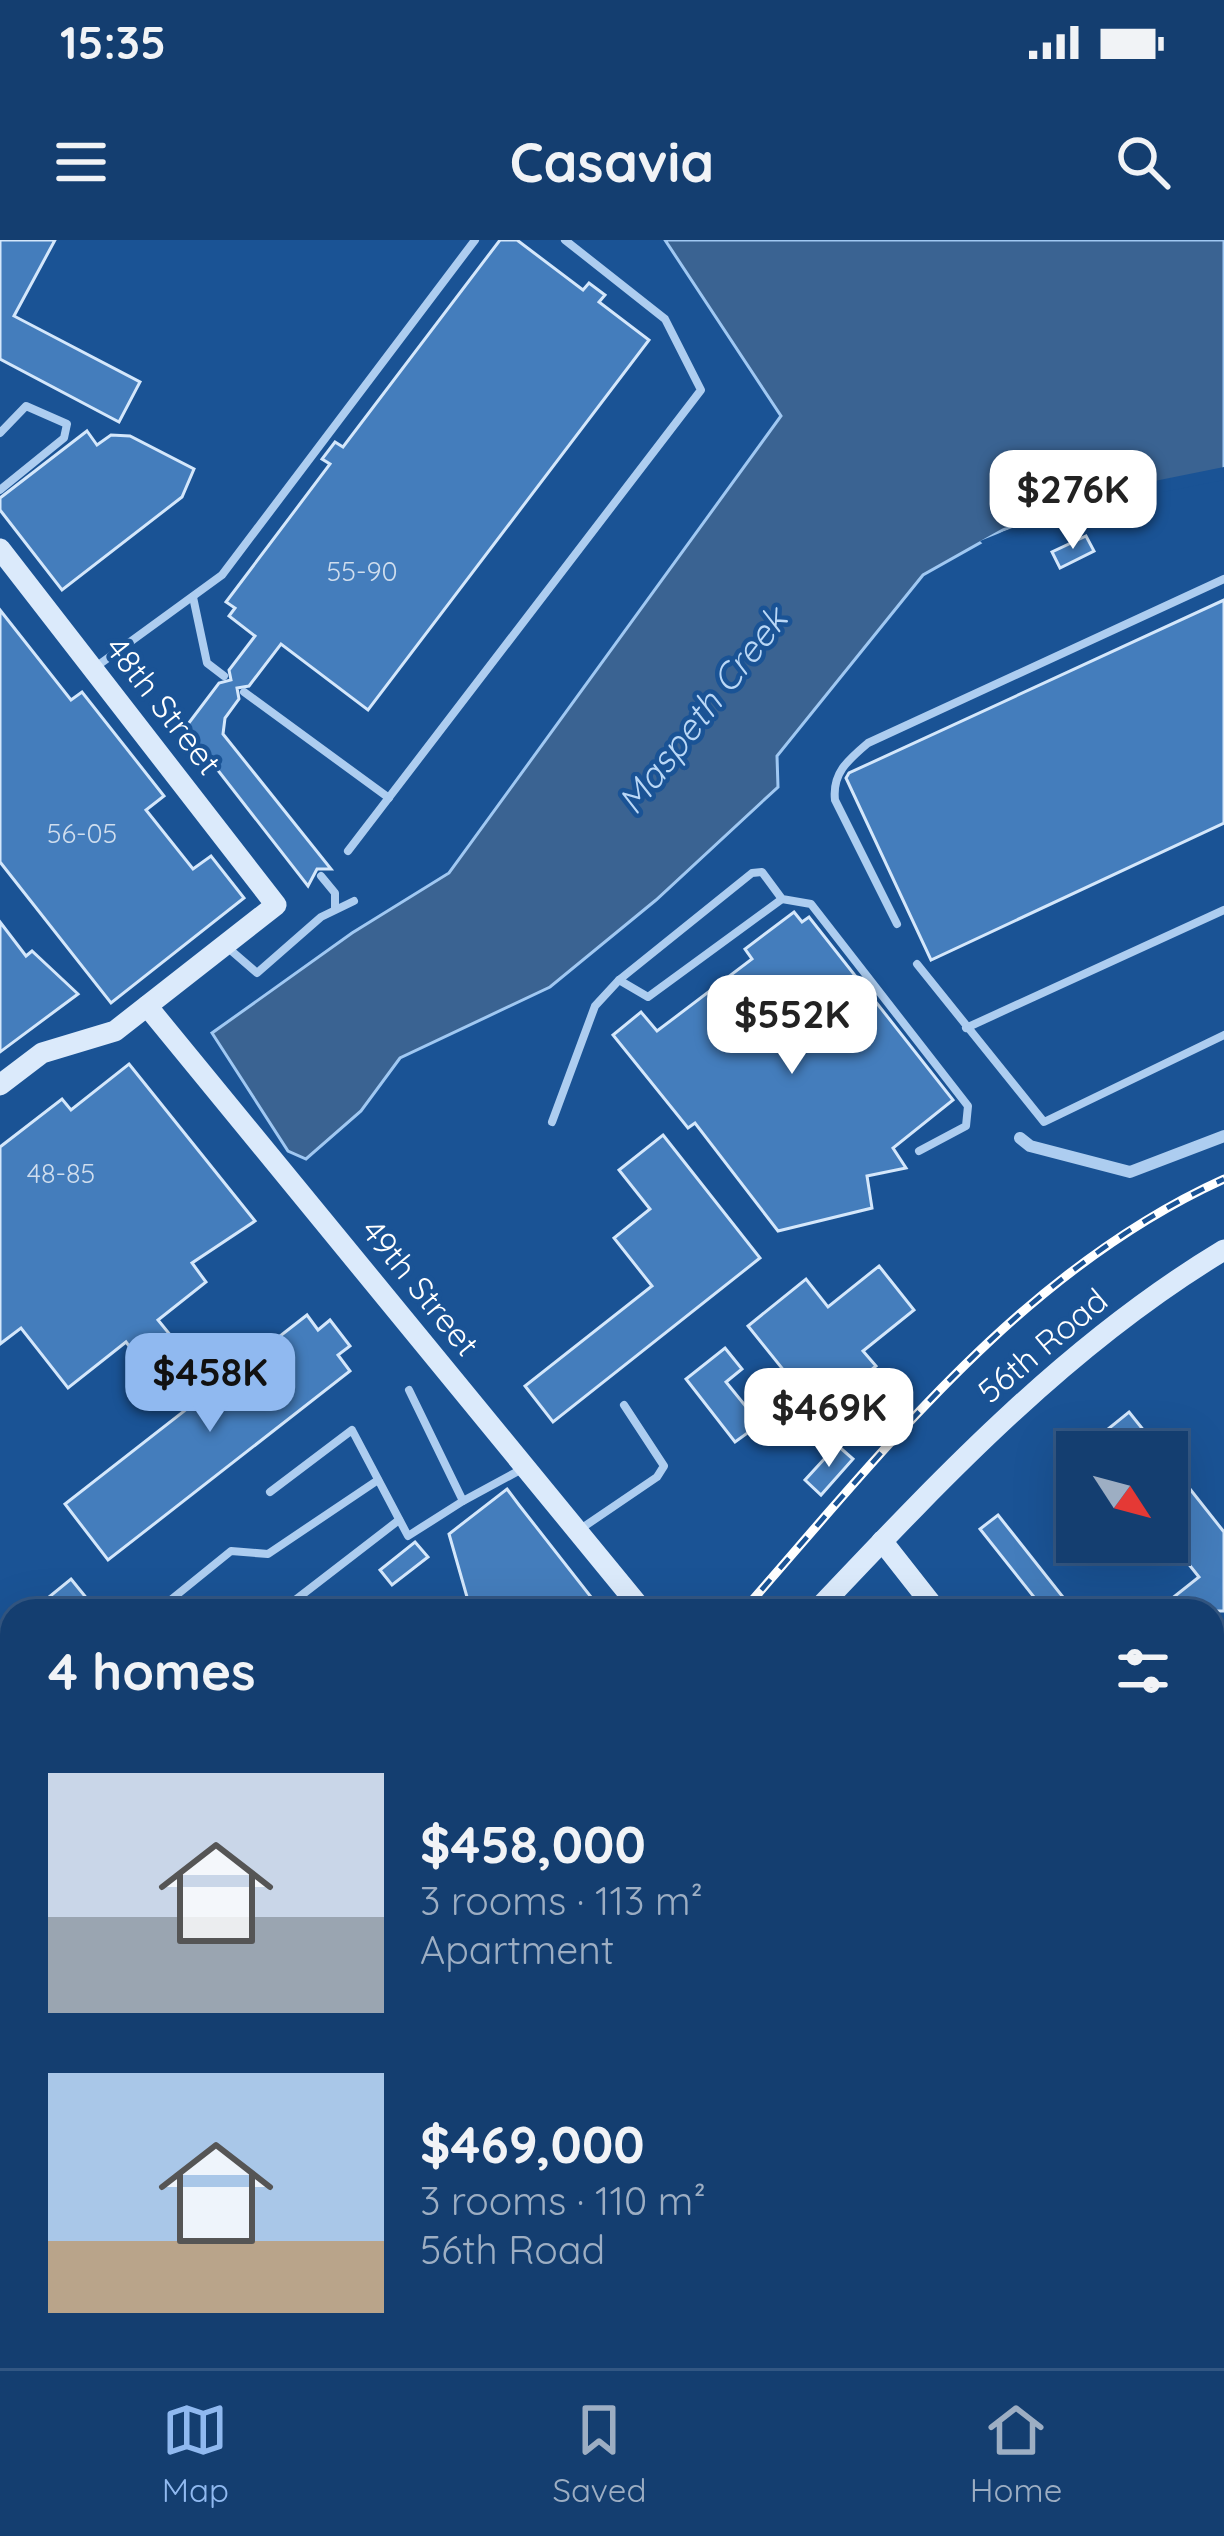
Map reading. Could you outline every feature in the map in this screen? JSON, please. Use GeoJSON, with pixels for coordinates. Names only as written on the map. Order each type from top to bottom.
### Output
{"type":"FeatureCollection","features":[{"type":"Feature","properties":{"kind":"main road","name":"48th Street"},"geometry":{"type":"LineString","coordinates":[[0,549],[275,903],[226,946]]}},
{"type":"Feature","properties":{"kind":"main road"},"geometry":{"type":"LineString","coordinates":[[0,1085],[42,1053],[115,1030],[226,946]]}},
{"type":"Feature","properties":{"kind":"main road","name":"49th Street"},"geometry":{"type":"LineString","coordinates":[[148,1006],[633,1599]]}},
{"type":"Feature","properties":{"kind":"main road","name":"56th Road"},"geometry":{"type":"LineString","coordinates":[[827,1599],[1052,1376],[1224,1250]]}},
{"type":"Feature","properties":{"kind":"main road"},"geometry":{"type":"LineString","coordinates":[[882,1541],[928,1599]]}},
{"type":"Feature","properties":{"kind":"street"},"geometry":{"type":"LineString","coordinates":[[1020,1138],[1030,1146],[1130,1172],[1224,1136]]}},
{"type":"Feature","properties":{"kind":"lane"},"geometry":{"type":"LineString","coordinates":[[94,668],[193,597],[251,541],[475,240]]}},
{"type":"Feature","properties":{"kind":"lane"},"geometry":{"type":"LineString","coordinates":[[348,851],[701,390],[665,319],[565,240]]}},
{"type":"Feature","properties":{"kind":"lane"},"geometry":{"type":"LineString","coordinates":[[0,433],[26,406],[68,424],[64,438],[0,490]]}},
{"type":"Feature","properties":{"kind":"lane"},"geometry":{"type":"LineString","coordinates":[[897,924],[835,800],[833,784],[844,763],[868,743],[1224,578]]}},
{"type":"Feature","properties":{"kind":"lane"},"geometry":{"type":"LineString","coordinates":[[193,597],[207,663],[224,676]]}},
{"type":"Feature","properties":{"kind":"lane"},"geometry":{"type":"LineString","coordinates":[[244,692],[389,798]]}},
{"type":"Feature","properties":{"kind":"lane"},"geometry":{"type":"LineString","coordinates":[[552,1122],[595,1006],[619,980],[752,874],[762,872],[782,898],[811,904],[968,1106],[966,1126],[919,1151]]}},
{"type":"Feature","properties":{"kind":"lane"},"geometry":{"type":"LineString","coordinates":[[321,876],[335,893],[335,909]]}},
{"type":"Feature","properties":{"kind":"lane"},"geometry":{"type":"LineString","coordinates":[[619,980],[648,998],[782,898]]}},
{"type":"Feature","properties":{"kind":"lane"},"geometry":{"type":"LineString","coordinates":[[226,946],[257,973],[335,909],[354,901]]}},
{"type":"Feature","properties":{"kind":"lane"},"geometry":{"type":"LineString","coordinates":[[966,1028],[1224,910]]}},
{"type":"Feature","properties":{"kind":"lane"},"geometry":{"type":"LineString","coordinates":[[917,964],[1044,1122],[1224,1035]]}},
{"type":"Feature","properties":{"kind":"lane"},"geometry":{"type":"LineString","coordinates":[[409,1390],[463,1502]]}},
{"type":"Feature","properties":{"kind":"lane"},"geometry":{"type":"LineString","coordinates":[[578,1531],[657,1477],[664,1466],[624,1406]]}},
{"type":"Feature","properties":{"kind":"lane"},"geometry":{"type":"LineString","coordinates":[[270,1492],[352,1430],[408,1536],[526,1468]]}},
{"type":"Feature","properties":{"kind":"lane"},"geometry":{"type":"LineString","coordinates":[[172,1599],[231,1551],[268,1554],[378,1480]]}},
{"type":"Feature","properties":{"kind":"lane"},"geometry":{"type":"LineString","coordinates":[[297,1599],[399,1520]]}},
{"type":"Feature","properties":{"kind":"water","name":"Maspeth Creek"},"geometry":{"type":"Polygon","coordinates":[[[665,240],[1224,240],[1224,475],[1095,499],[1003,530],[923,575],[777,756],[778,787],[656,900],[550,987],[400,1058],[361,1111],[306,1159],[288,1151],[212,1033],[352,933],[449,873],[781,416],[665,240]]]}},
{"type":"Feature","properties":{"kind":"pier"},"geometry":{"type":"Polygon","coordinates":[[[1224,467],[1224,480],[1097,505],[986,547],[980,541],[1105,491],[1224,467]]]}},
{"type":"Feature","properties":{"kind":"building"},"geometry":{"type":"Polygon","coordinates":[[[0,240],[55,240],[14,316],[140,382],[119,422],[0,359],[0,240]]]}},
{"type":"Feature","properties":{"kind":"building"},"geometry":{"type":"Polygon","coordinates":[[[500,240],[517,240],[583,290],[589,283],[605,295],[599,302],[649,340],[368,710],[281,644],[249,686],[237,688],[239,699],[225,718],[223,734],[331,869],[317,869],[308,886],[185,728],[219,683],[231,680],[229,670],[255,636],[229,616],[235,608],[226,602],[330,464],[322,459],[335,442],[343,447],[500,240]]]}},
{"type":"Feature","properties":{"kind":"building"},"geometry":{"type":"Polygon","coordinates":[[[87,431],[97,445],[111,435],[130,436],[194,469],[182,497],[62,590],[0,510],[0,498],[87,431]]]}},
{"type":"Feature","properties":{"kind":"building"},"geometry":{"type":"Polygon","coordinates":[[[1086,536],[1094,551],[1060,568],[1052,552],[1086,536]]]}},
{"type":"Feature","properties":{"kind":"building"},"geometry":{"type":"Polygon","coordinates":[[[1224,600],[1224,823],[931,960],[846,778],[849,773],[1224,600]]]}},
{"type":"Feature","properties":{"kind":"building"},"geometry":{"type":"Polygon","coordinates":[[[0,610],[71,700],[82,692],[164,796],[146,810],[193,869],[211,856],[244,898],[111,1003],[0,862],[0,610]]]}},
{"type":"Feature","properties":{"kind":"building"},"geometry":{"type":"Polygon","coordinates":[[[794,912],[802,922],[809,917],[953,1100],[893,1148],[906,1168],[867,1176],[872,1208],[778,1231],[695,1123],[688,1128],[613,1035],[641,1012],[657,1031],[752,959],[745,949],[794,912]]]}},
{"type":"Feature","properties":{"kind":"building"},"geometry":{"type":"Polygon","coordinates":[[[0,922],[26,956],[32,951],[78,994],[0,1052],[0,922]]]}},
{"type":"Feature","properties":{"kind":"building"},"geometry":{"type":"Polygon","coordinates":[[[129,1064],[255,1221],[192,1263],[206,1282],[158,1320],[180,1347],[148,1371],[126,1342],[68,1388],[21,1328],[0,1344],[0,1147],[62,1099],[71,1110],[129,1064]]]}},
{"type":"Feature","properties":{"kind":"building"},"geometry":{"type":"Polygon","coordinates":[[[663,1135],[760,1258],[553,1422],[525,1386],[652,1286],[614,1238],[650,1209],[619,1170],[663,1135]]]}},
{"type":"Feature","properties":{"kind":"building"},"geometry":{"type":"Polygon","coordinates":[[[879,1266],[914,1310],[863,1351],[876,1366],[818,1413],[748,1326],[806,1279],[828,1307],[879,1266]]]}},
{"type":"Feature","properties":{"kind":"building"},"geometry":{"type":"Polygon","coordinates":[[[307,1315],[318,1330],[330,1320],[350,1346],[338,1355],[350,1371],[108,1560],[65,1504],[307,1315]]]}},
{"type":"Feature","properties":{"kind":"building"},"geometry":{"type":"Polygon","coordinates":[[[725,1348],[742,1369],[726,1382],[760,1424],[735,1442],[686,1379],[725,1348]]]}},
{"type":"Feature","properties":{"kind":"building"},"geometry":{"type":"Polygon","coordinates":[[[1129,1412],[1144,1431],[1106,1431],[1129,1412]]]}},
{"type":"Feature","properties":{"kind":"building"},"geometry":{"type":"Polygon","coordinates":[[[837,1445],[853,1459],[821,1495],[805,1480],[837,1445]]]}},
{"type":"Feature","properties":{"kind":"building"},"geometry":{"type":"Polygon","coordinates":[[[1188,1487],[1224,1532],[1224,1599],[1171,1599],[1199,1577],[1188,1563],[1188,1487]]]}},
{"type":"Feature","properties":{"kind":"building"},"geometry":{"type":"Polygon","coordinates":[[[507,1489],[593,1599],[468,1599],[449,1534],[507,1489]]]}},
{"type":"Feature","properties":{"kind":"building"},"geometry":{"type":"Polygon","coordinates":[[[998,1515],[1064,1599],[1035,1599],[980,1529],[998,1515]]]}},
{"type":"Feature","properties":{"kind":"building"},"geometry":{"type":"Polygon","coordinates":[[[415,1542],[428,1557],[392,1585],[380,1570],[415,1542]]]}},
{"type":"Feature","properties":{"kind":"building"},"geometry":{"type":"Polygon","coordinates":[[[71,1579],[87,1599],[51,1599],[71,1579]]]}},
{"type":"Feature","properties":{"kind":"railway"},"geometry":{"type":"LineString","coordinates":[[753,1599],[905,1427],[1021,1313],[1084,1262],[1151,1217],[1224,1179]]}}]}
